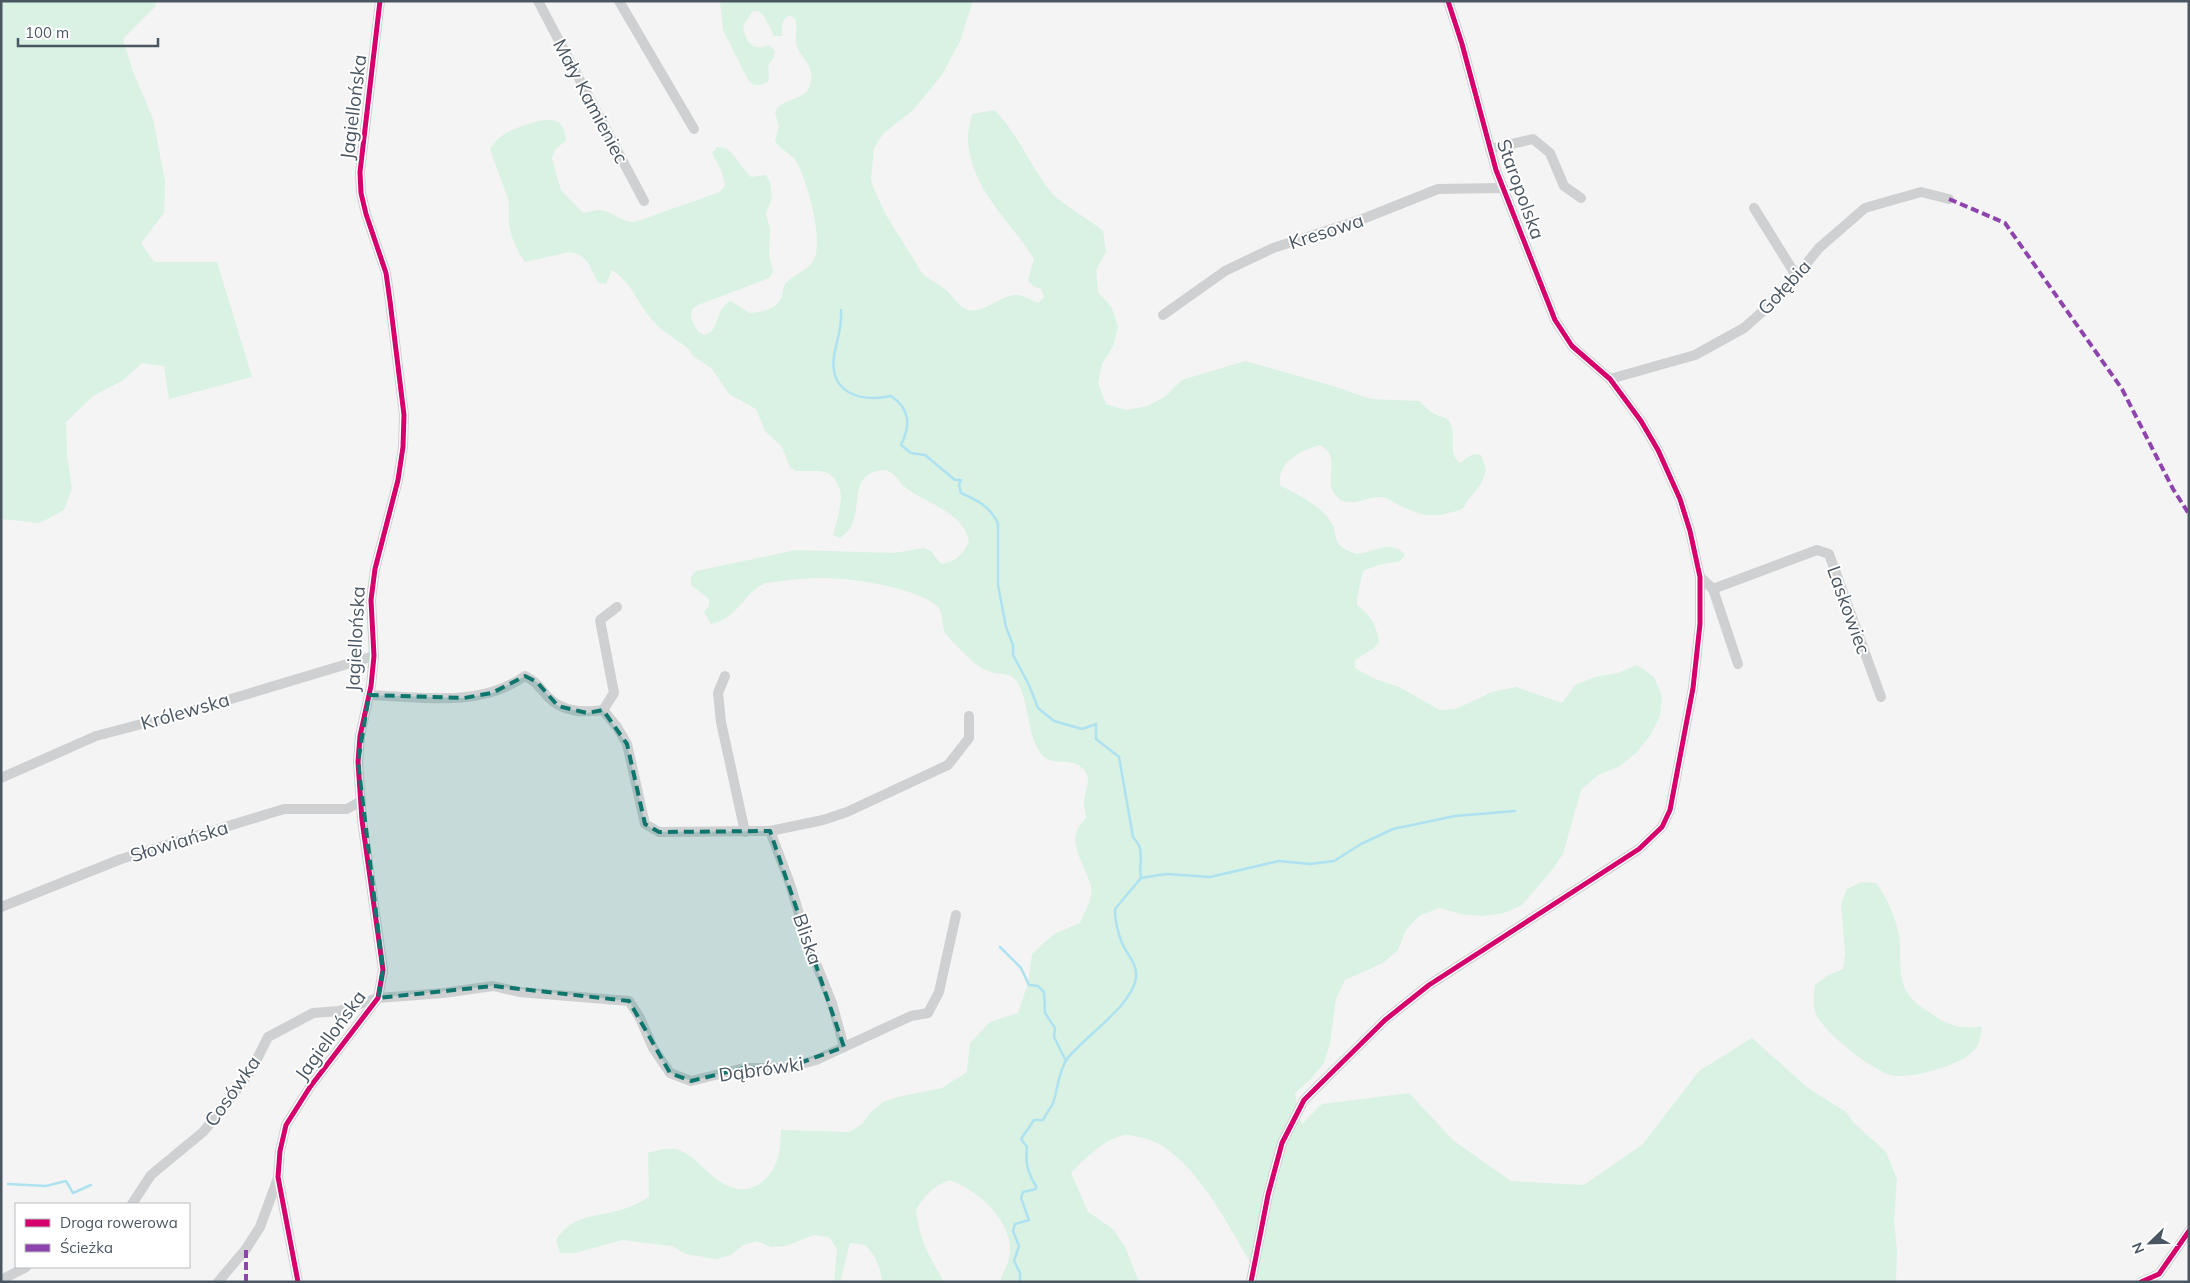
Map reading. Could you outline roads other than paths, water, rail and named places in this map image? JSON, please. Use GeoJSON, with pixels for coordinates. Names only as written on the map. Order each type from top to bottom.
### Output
{"type":"FeatureCollection","features":[{"type":"Feature","properties":{"kind":"street","name":"Jagiellońska"},"geometry":{"type":"LineString","coordinates":[[298,1282],[278,1177],[280,1151],[286,1125],[310,1087],[378,998],[382,970],[358,762],[360,736],[369,695],[374,656],[371,600],[373,584],[381,540],[398,480],[403,447],[404,415],[386,273],[361,193],[360,172],[380,1]]}},
{"type":"Feature","properties":{"kind":"street","name":"Mały Kamieniec"},"geometry":{"type":"LineString","coordinates":[[538,1],[644,201]]}},
{"type":"Feature","properties":{"kind":"street"},"geometry":{"type":"LineString","coordinates":[[619,1],[694,129]]}},
{"type":"Feature","properties":{"kind":"street","name":"Staropolska"},"geometry":{"type":"LineString","coordinates":[[1251,1281],[1268,1195],[1282,1143],[1304,1100],[1385,1020],[1429,985],[1639,849],[1662,827],[1670,810],[1692,688],[1700,624],[1700,577],[1690,531],[1680,500],[1658,450],[1641,421],[1610,379],[1572,346],[1555,320],[1503,188],[1448,1]]}},
{"type":"Feature","properties":{"kind":"street"},"geometry":{"type":"LineString","coordinates":[[1490,149],[1533,139],[1550,153],[1564,186],[1581,198]]}},
{"type":"Feature","properties":{"kind":"street","name":"Kresowa"},"geometry":{"type":"LineString","coordinates":[[1163,314],[1225,271],[1273,248],[1360,220],[1438,189],[1503,188]]}},
{"type":"Feature","properties":{"kind":"street","name":"Gołębia"},"geometry":{"type":"LineString","coordinates":[[1610,379],[1695,355],[1744,328],[1780,296],[1819,248],[1865,208],[1920,192],[1949,199]]}},
{"type":"Feature","properties":{"kind":"street"},"geometry":{"type":"LineString","coordinates":[[1754,208],[1797,277]]}},
{"type":"Feature","properties":{"kind":"street","name":"Laskowiec"},"geometry":{"type":"LineString","coordinates":[[1713,589],[1817,550],[1829,554],[1881,697]]}},
{"type":"Feature","properties":{"kind":"street"},"geometry":{"type":"LineString","coordinates":[[1700,577],[1713,589],[1738,664]]}},
{"type":"Feature","properties":{"kind":"street"},"geometry":{"type":"LineString","coordinates":[[369,695],[464,698],[492,693],[513,684],[525,676],[537,682],[546,696],[558,706],[587,712],[603,710],[614,693],[600,620],[617,606]]}},
{"type":"Feature","properties":{"kind":"street","name":"Królewska"},"geometry":{"type":"LineString","coordinates":[[1,778],[96,736],[191,711],[374,656]]}},
{"type":"Feature","properties":{"kind":"street"},"geometry":{"type":"LineString","coordinates":[[725,676],[718,693],[721,722],[745,832]]}},
{"type":"Feature","properties":{"kind":"street"},"geometry":{"type":"LineString","coordinates":[[603,710],[617,726],[627,744],[645,824],[658,832],[770,832],[823,820],[847,812],[948,765],[969,738],[969,716]]}},
{"type":"Feature","properties":{"kind":"street","name":"Słowiańska"},"geometry":{"type":"LineString","coordinates":[[1,907],[121,859],[284,809],[347,809],[361,801]]}},
{"type":"Feature","properties":{"kind":"street","name":"Bliska"},"geometry":{"type":"LineString","coordinates":[[770,832],[789,881],[809,946],[832,1003],[844,1047]]}},
{"type":"Feature","properties":{"kind":"street","name":"Dąbrówki"},"geometry":{"type":"LineString","coordinates":[[378,998],[442,993],[493,986],[519,992],[629,1001],[640,1018],[653,1048],[670,1072],[691,1081],[744,1068],[786,1068],[816,1060],[911,1016],[928,1013],[940,992],[956,915]]}},
{"type":"Feature","properties":{"kind":"street","name":"Cosówka"},"geometry":{"type":"LineString","coordinates":[[133,1203],[151,1175],[203,1132],[228,1103],[252,1069],[268,1037],[313,1013],[338,1011],[378,998]]}},
{"type":"Feature","properties":{"kind":"street"},"geometry":{"type":"LineString","coordinates":[[218,1282],[246,1249],[260,1227],[278,1177]]}},
{"type":"Feature","properties":{"kind":"street"},"geometry":{"type":"LineString","coordinates":[[2141,1282],[2159,1274],[2189,1231]]}},
{"type":"Feature","properties":{"kind":"street"},"geometry":{"type":"LineString","coordinates":[[1,1280],[24,1268]]}},
{"type":"Feature","properties":{"kind":"waterway"},"geometry":{"type":"LineString","coordinates":[[841,310],[840,329],[834,356],[834,369],[842,387],[858,396],[869,398],[891,396],[897,401],[902,406],[907,418],[906,431],[901,445],[911,453],[925,455],[955,480],[961,480],[959,485],[961,493],[983,505],[995,518],[998,524],[998,585],[1006,627],[1013,645],[1013,655],[1029,685],[1038,708],[1054,721],[1082,729],[1096,724],[1096,739],[1119,757],[1133,837],[1140,848],[1141,878]]}},
{"type":"Feature","properties":{"kind":"waterway"},"geometry":{"type":"LineString","coordinates":[[1020,1282],[1020,1273],[1014,1261],[1019,1246],[1013,1231],[1015,1224],[1029,1220],[1021,1198],[1023,1192],[1036,1189],[1028,1168],[1026,1158],[1027,1147],[1021,1139],[1034,1120],[1043,1120],[1052,1105],[1058,1081],[1067,1059],[1117,1010],[1133,989],[1136,978],[1135,968],[1121,939],[1116,922],[1115,909],[1141,878],[1166,874],[1210,877],[1279,861],[1310,864],[1334,861],[1361,844],[1393,829],[1455,816],[1515,811]]}},
{"type":"Feature","properties":{"kind":"waterway"},"geometry":{"type":"LineString","coordinates":[[1000,947],[1021,968],[1029,985],[1038,986],[1044,992],[1045,1013],[1055,1028],[1054,1037],[1066,1061]]}},
{"type":"Feature","properties":{"kind":"waterway"},"geometry":{"type":"LineString","coordinates":[[8,1184],[46,1186],[66,1181],[73,1193],[91,1185]]}}]}
